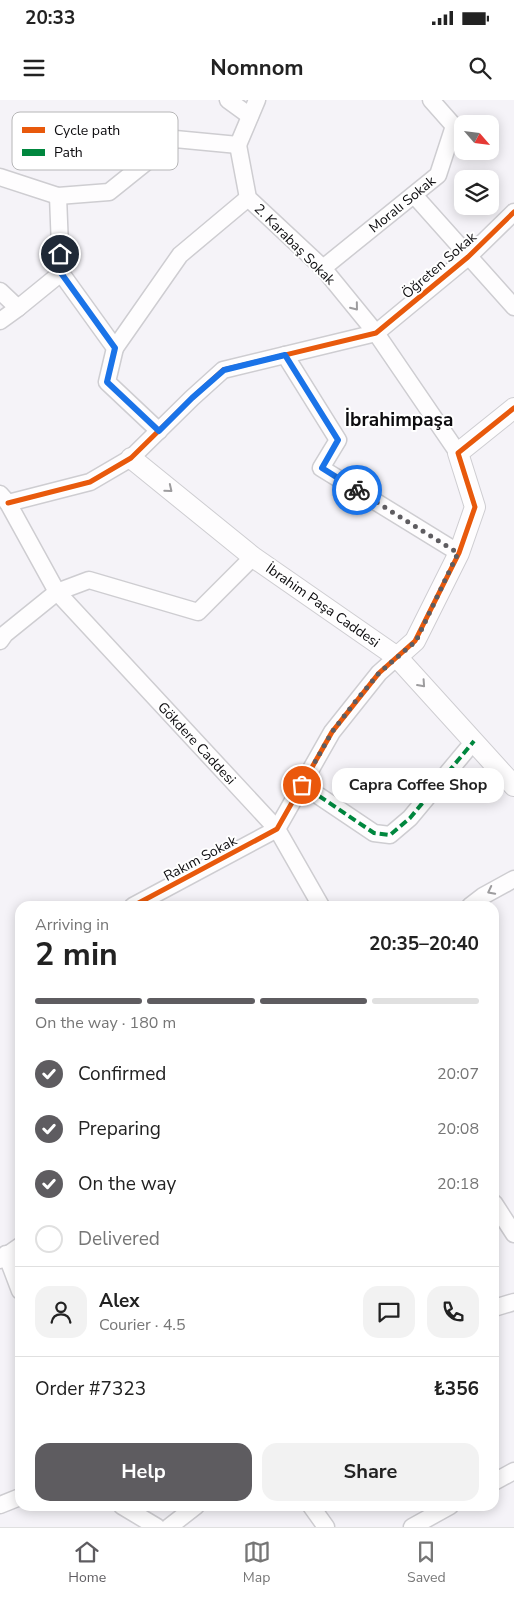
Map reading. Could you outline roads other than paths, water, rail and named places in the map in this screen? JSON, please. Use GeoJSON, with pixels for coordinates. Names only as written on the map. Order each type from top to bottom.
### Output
{"type":"FeatureCollection","features":[{"type":"Feature","properties":{"kind":"street"},"geometry":{"type":"LineString","coordinates":[[228,100],[250,116]]}},
{"type":"Feature","properties":{"kind":"street"},"geometry":{"type":"LineString","coordinates":[[178,139],[238,145],[257,100]]}},
{"type":"Feature","properties":{"kind":"street","name":"Moralı Sokak"},"geometry":{"type":"LineString","coordinates":[[323,268],[438,175],[454,126],[431,100]]}},
{"type":"Feature","properties":{"kind":"street","name":"2. Karabaş Sokak"},"geometry":{"type":"LineString","coordinates":[[238,145],[248,198],[323,268],[376,333],[458,453]]}},
{"type":"Feature","properties":{"kind":"street"},"geometry":{"type":"LineString","coordinates":[[0,177],[58,196],[109,192],[136,170]]}},
{"type":"Feature","properties":{"kind":"street"},"geometry":{"type":"LineString","coordinates":[[414,194],[514,307]]}},
{"type":"Feature","properties":{"kind":"street"},"geometry":{"type":"LineString","coordinates":[[58,196],[61,273],[115,348]]}},
{"type":"Feature","properties":{"kind":"street"},"geometry":{"type":"LineString","coordinates":[[159,431],[107,382],[115,348],[180,255],[248,198]]}},
{"type":"Feature","properties":{"kind":"street","name":"Öğreten Sokak"},"geometry":{"type":"LineString","coordinates":[[376,333],[468,256],[514,212]]}},
{"type":"Feature","properties":{"kind":"street"},"geometry":{"type":"LineString","coordinates":[[0,321],[61,273]]}},
{"type":"Feature","properties":{"kind":"street"},"geometry":{"type":"LineString","coordinates":[[0,292],[18,308]]}},
{"type":"Feature","properties":{"kind":"street"},"geometry":{"type":"LineString","coordinates":[[4,498],[90,482],[131,458],[192,398],[224,370],[376,333]]}},
{"type":"Feature","properties":{"kind":"street"},"geometry":{"type":"LineString","coordinates":[[285,355],[338,440],[322,468],[458,553]]}},
{"type":"Feature","properties":{"kind":"street"},"geometry":{"type":"LineString","coordinates":[[277,829],[332,732],[379,673],[416,641],[458,553],[475,508],[458,453],[514,408]]}},
{"type":"Feature","properties":{"kind":"street","name":"İbrahim Paşa Caddesi"},"geometry":{"type":"LineString","coordinates":[[131,458],[254,557],[398,657],[514,786]]}},
{"type":"Feature","properties":{"kind":"street","name":"Gökdere Caddesi"},"geometry":{"type":"LineString","coordinates":[[4,498],[57,592],[277,829],[317,901]]}},
{"type":"Feature","properties":{"kind":"street","name":"İbrahim Paşa Caddesi"},"geometry":{"type":"LineString","coordinates":[[57,592],[88,580],[198,612],[254,557]]}},
{"type":"Feature","properties":{"kind":"street"},"geometry":{"type":"LineString","coordinates":[[0,641],[5,634],[57,592]]}},
{"type":"Feature","properties":{"kind":"street"},"geometry":{"type":"LineString","coordinates":[[319,796],[374,833],[390,835],[410,818],[474,742]]}},
{"type":"Feature","properties":{"kind":"street","name":"Rakım Sokak"},"geometry":{"type":"LineString","coordinates":[[142,901],[277,829]]}},
{"type":"Feature","properties":{"kind":"street"},"geometry":{"type":"LineString","coordinates":[[476,901],[514,879]]}},
{"type":"Feature","properties":{"kind":"street"},"geometry":{"type":"LineString","coordinates":[[499,1211],[514,1234]]}},
{"type":"Feature","properties":{"kind":"street"},"geometry":{"type":"LineString","coordinates":[[9,1253],[15,1274]]}},
{"type":"Feature","properties":{"kind":"street"},"geometry":{"type":"LineString","coordinates":[[499,1306],[514,1302]]}},
{"type":"Feature","properties":{"kind":"street"},"geometry":{"type":"LineString","coordinates":[[499,1479],[514,1471]]}},
{"type":"Feature","properties":{"kind":"street"},"geometry":{"type":"LineString","coordinates":[[0,1505],[15,1499]]}},
{"type":"Feature","properties":{"kind":"street"},"geometry":{"type":"LineString","coordinates":[[131,1511],[158,1527]]}},
{"type":"Feature","properties":{"kind":"street"},"geometry":{"type":"LineString","coordinates":[[169,1527],[188,1511]]}},
{"type":"Feature","properties":{"kind":"street"},"geometry":{"type":"LineString","coordinates":[[315,1511],[326,1527]]}},
{"type":"Feature","properties":{"kind":"street"},"geometry":{"type":"LineString","coordinates":[[412,1527],[441,1511]]}},
{"type":"Feature","properties":{"kind":"place","name":"Capra Coffee Shop"},"geometry":{"type":"Point","coordinates":[302,785]}},
{"type":"Feature","properties":{"kind":"district","name":"İbrahimpaşa"},"geometry":{"type":"Point","coordinates":[399,419]}}]}
